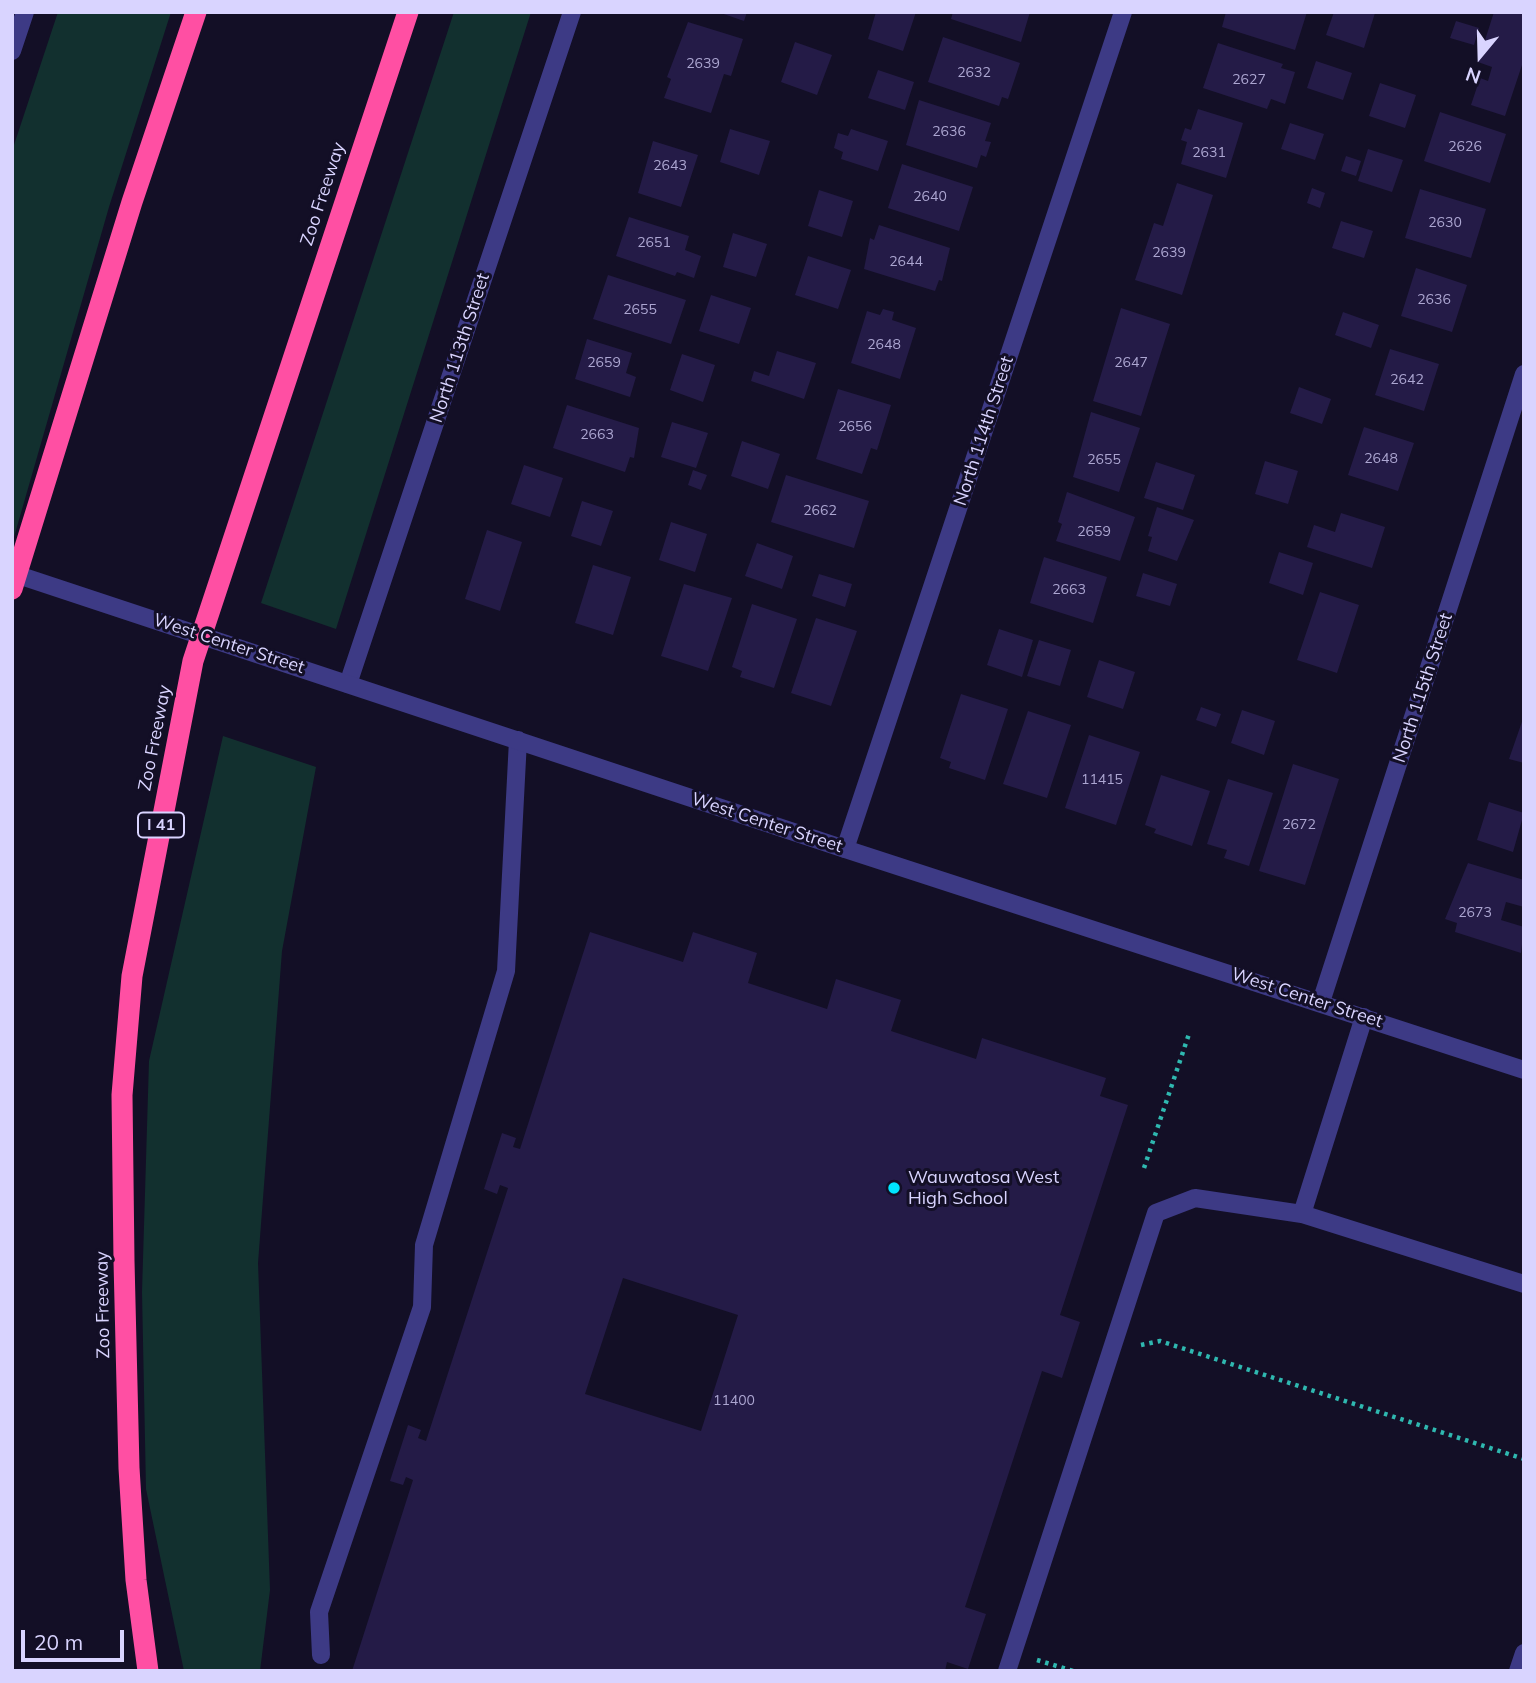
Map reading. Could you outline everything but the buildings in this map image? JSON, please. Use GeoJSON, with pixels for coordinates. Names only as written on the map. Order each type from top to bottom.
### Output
{"type":"FeatureCollection","features":[{"type":"Feature","properties":{"kind":"highway"},"geometry":{"type":"LineString","coordinates":[[12,589],[132,202],[187,12]]}},
{"type":"Feature","properties":{"kind":"highway"},"geometry":{"type":"LineString","coordinates":[[132,202],[196,12]]}},
{"type":"Feature","properties":{"kind":"highway","name":"Zoo Freeway"},"geometry":{"type":"LineString","coordinates":[[148,1671],[136,1580],[129,1468],[124,1261],[122,1095],[132,976],[193,661],[408,12]]}},
{"type":"Feature","properties":{"kind":"street"},"geometry":{"type":"LineString","coordinates":[[12,51],[25,12]]}},
{"type":"Feature","properties":{"kind":"street","name":"North 113th Street"},"geometry":{"type":"LineString","coordinates":[[348,684],[572,12]]}},
{"type":"Feature","properties":{"kind":"street","name":"North 114th Street"},"geometry":{"type":"LineString","coordinates":[[845,849],[1123,12]]}},
{"type":"Feature","properties":{"kind":"street","name":"North 115th Street"},"geometry":{"type":"LineString","coordinates":[[1321,1002],[1524,374]]}},
{"type":"Feature","properties":{"kind":"street","name":"West Center Street"},"geometry":{"type":"LineString","coordinates":[[12,573],[1524,1070]]}},
{"type":"Feature","properties":{"kind":"street"},"geometry":{"type":"LineString","coordinates":[[321,1656],[319,1612],[422,1307],[424,1245],[506,971],[518,740]]}},
{"type":"Feature","properties":{"kind":"street"},"geometry":{"type":"LineString","coordinates":[[1302,1214],[1364,1017]]}},
{"type":"Feature","properties":{"kind":"street"},"geometry":{"type":"LineString","coordinates":[[1007,1671],[1156,1213],[1195,1198],[1302,1214],[1524,1284]]}},
{"type":"Feature","properties":{"kind":"street"},"geometry":{"type":"LineString","coordinates":[[1518,1671],[1524,1653]]}},
{"type":"Feature","properties":{"kind":"path"},"geometry":{"type":"LineString","coordinates":[[1144,1168],[1190,1031]]}},
{"type":"Feature","properties":{"kind":"path"},"geometry":{"type":"LineString","coordinates":[[1111,1351],[1160,1341],[1524,1459]]}},
{"type":"Feature","properties":{"kind":"green space"},"geometry":{"type":"Polygon","coordinates":[[[58,12],[171,12],[109,207],[12,544],[12,151],[58,12]]]}},
{"type":"Feature","properties":{"kind":"green space"},"geometry":{"type":"Polygon","coordinates":[[[454,12],[531,12],[336,629],[261,603],[454,12]]]}},
{"type":"Feature","properties":{"kind":"green space"},"geometry":{"type":"Polygon","coordinates":[[[223,736],[316,767],[282,951],[258,1263],[270,1590],[260,1671],[184,1671],[146,1489],[142,1292],[149,1061],[223,736]]]}},
{"type":"Feature","properties":{"kind":"place","name":"Wauwatosa West High School"},"geometry":{"type":"Point","coordinates":[894,1188]}}]}
